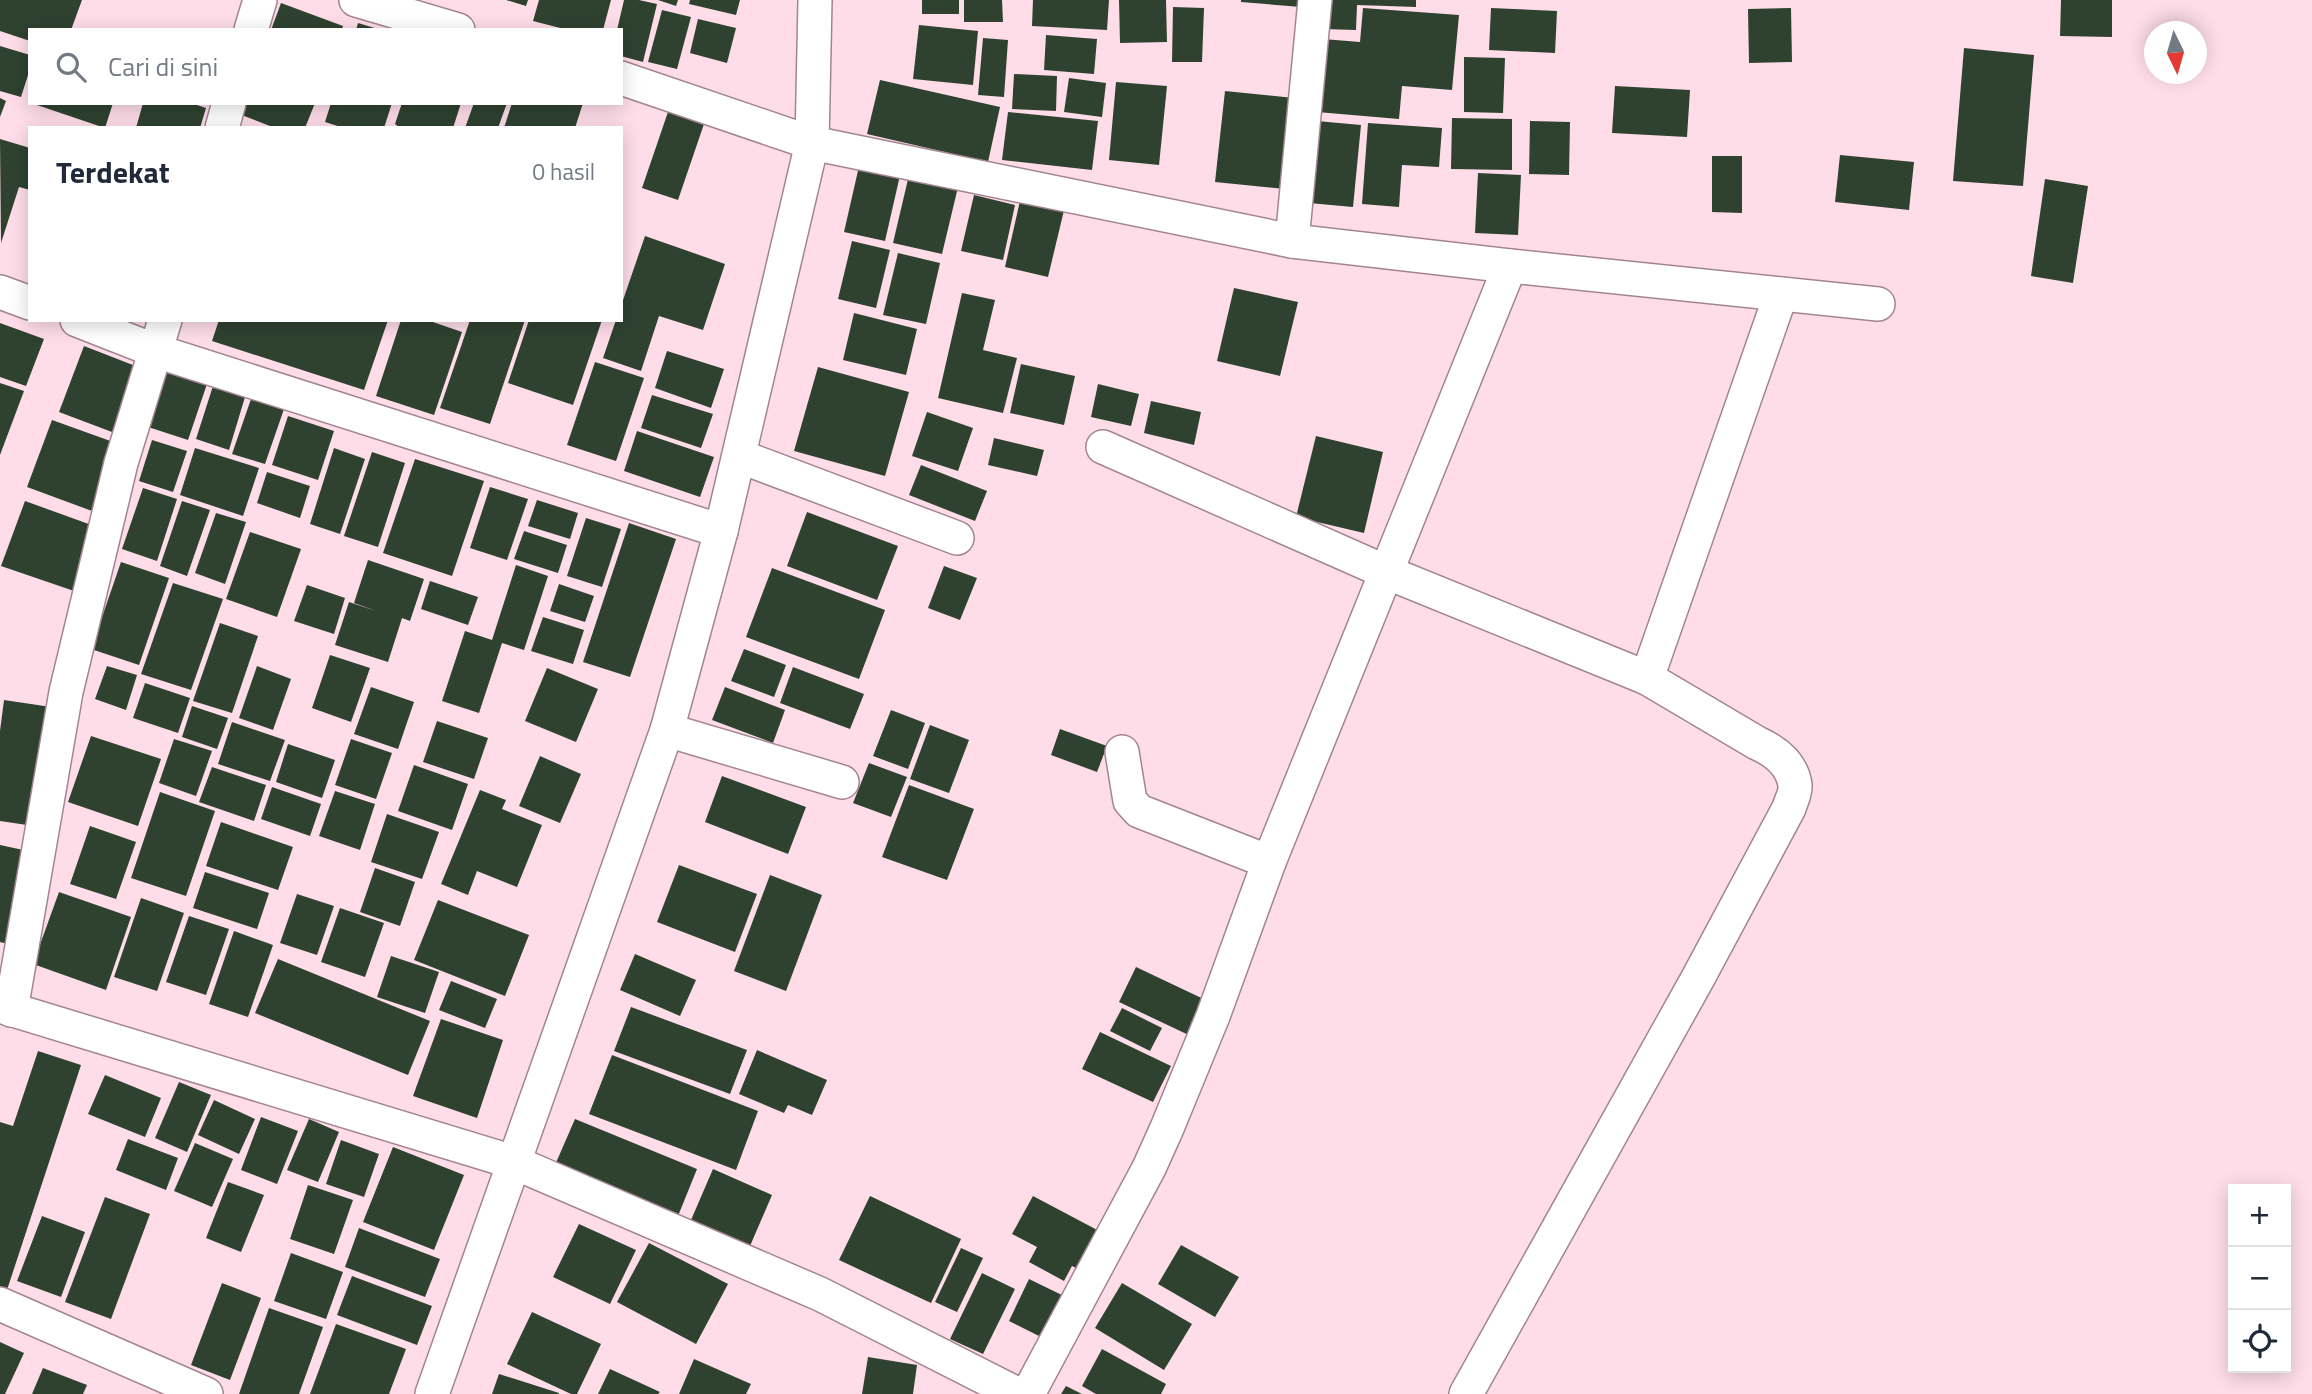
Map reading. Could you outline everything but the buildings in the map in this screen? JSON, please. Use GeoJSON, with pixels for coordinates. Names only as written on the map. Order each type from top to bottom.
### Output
{"type":"FeatureCollection","features":[{"type":"Feature","properties":{"kind":"street"},"geometry":{"type":"LineString","coordinates":[[252,28],[260,0]]}},
{"type":"Feature","properties":{"kind":"street"},"geometry":{"type":"LineString","coordinates":[[356,0],[451,28]]}},
{"type":"Feature","properties":{"kind":"street"},"geometry":{"type":"LineString","coordinates":[[432,1394],[667,730],[721,531],[812,143],[815,0]]}},
{"type":"Feature","properties":{"kind":"street"},"geometry":{"type":"LineString","coordinates":[[1292,241],[1315,0]]}},
{"type":"Feature","properties":{"kind":"street"},"geometry":{"type":"LineString","coordinates":[[623,79],[812,143],[1292,241],[1878,304]]}},
{"type":"Feature","properties":{"kind":"street"},"geometry":{"type":"LineString","coordinates":[[223,126],[228,105]]}},
{"type":"Feature","properties":{"kind":"street"},"geometry":{"type":"LineString","coordinates":[[1028,1394],[1149,1168],[1167,1128],[1213,1016],[1269,862],[1510,266]]}},
{"type":"Feature","properties":{"kind":"street"},"geometry":{"type":"LineString","coordinates":[[0,292],[28,302]]}},
{"type":"Feature","properties":{"kind":"street"},"geometry":{"type":"LineString","coordinates":[[1647,678],[1781,294]]}},
{"type":"Feature","properties":{"kind":"street"},"geometry":{"type":"LineString","coordinates":[[88,322],[160,335],[721,531]]}},
{"type":"Feature","properties":{"kind":"street"},"geometry":{"type":"LineString","coordinates":[[160,335],[121,463],[66,692],[6,1008],[513,1162],[820,1294],[1017,1394]]}},
{"type":"Feature","properties":{"kind":"street"},"geometry":{"type":"LineString","coordinates":[[1102,447],[1386,572],[1647,678],[1776,752],[1789,769],[1795,786],[1789,808],[1466,1394]]}},
{"type":"Feature","properties":{"kind":"street"},"geometry":{"type":"LineString","coordinates":[[739,456],[957,538]]}},
{"type":"Feature","properties":{"kind":"street"},"geometry":{"type":"LineString","coordinates":[[667,730],[842,782]]}},
{"type":"Feature","properties":{"kind":"street"},"geometry":{"type":"LineString","coordinates":[[1122,752],[1130,801],[1139,811],[1269,862]]}},
{"type":"Feature","properties":{"kind":"street"},"geometry":{"type":"LineString","coordinates":[[0,1304],[206,1394]]}}]}
